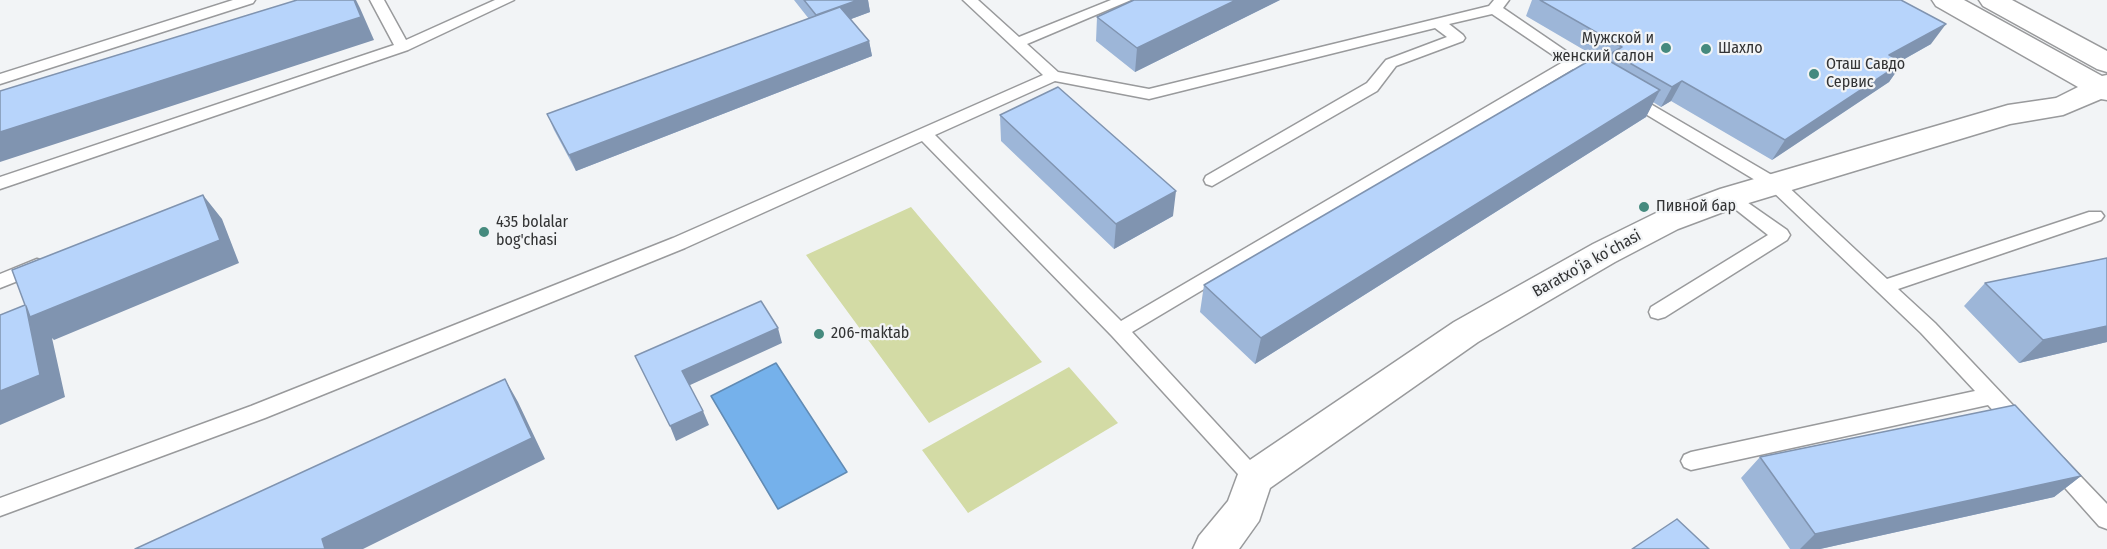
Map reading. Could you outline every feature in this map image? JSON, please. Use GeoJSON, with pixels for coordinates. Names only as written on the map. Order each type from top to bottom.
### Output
{"type":"FeatureCollection","features":[{"type":"Feature","properties":{"kind":"street"},"geometry":{"type":"LineString","coordinates":[[1945,0],[2105,81]]}},
{"type":"Feature","properties":{"kind":"street"},"geometry":{"type":"LineString","coordinates":[[1992,0],[2105,81]]}},
{"type":"Feature","properties":{"kind":"street","name":"Baratxoʻja koʻchasi"},"geometry":{"type":"LineString","coordinates":[[1254,478],[1466,333],[1604,253],[1667,221],[1731,197],[2008,115],[2063,106],[2105,81]]}},
{"type":"Feature","properties":{"kind":"street"},"geometry":{"type":"LineString","coordinates":[[1213,549],[1245,509],[1254,478]]}},
{"type":"Feature","properties":{"kind":"lane"},"geometry":{"type":"LineString","coordinates":[[0,80],[248,0]]}},
{"type":"Feature","properties":{"kind":"lane"},"geometry":{"type":"LineString","coordinates":[[376,0],[403,47]]}},
{"type":"Feature","properties":{"kind":"lane"},"geometry":{"type":"LineString","coordinates":[[0,183],[403,47],[507,0]]}},
{"type":"Feature","properties":{"kind":"lane"},"geometry":{"type":"LineString","coordinates":[[970,0],[1053,76],[1149,94],[1438,22],[1498,4],[1572,63],[1776,185],[1928,328],[2107,519]]}},
{"type":"Feature","properties":{"kind":"lane"},"geometry":{"type":"LineString","coordinates":[[1016,43],[1124,0]]}},
{"type":"Feature","properties":{"kind":"lane"},"geometry":{"type":"LineString","coordinates":[[1212,180],[1372,87],[1391,63],[1458,38],[1438,22]]}},
{"type":"Feature","properties":{"kind":"lane"},"geometry":{"type":"LineString","coordinates":[[1119,331],[1572,63]]}},
{"type":"Feature","properties":{"kind":"lane"},"geometry":{"type":"LineString","coordinates":[[0,507],[258,412],[645,257],[925,135],[1053,76]]}},
{"type":"Feature","properties":{"kind":"lane"},"geometry":{"type":"LineString","coordinates":[[925,135],[1119,331],[1254,478]]}},
{"type":"Feature","properties":{"kind":"lane"},"geometry":{"type":"LineString","coordinates":[[1658,312],[1781,235],[1731,197]]}},
{"type":"Feature","properties":{"kind":"lane"},"geometry":{"type":"LineString","coordinates":[[1884,287],[2095,216]]}},
{"type":"Feature","properties":{"kind":"lane"},"geometry":{"type":"LineString","coordinates":[[0,281],[56,259]]}},
{"type":"Feature","properties":{"kind":"lane"},"geometry":{"type":"LineString","coordinates":[[1691,461],[1992,396]]}},
{"type":"Feature","properties":{"kind":"green space"},"geometry":{"type":"Polygon","coordinates":[[[911,207],[1042,362],[929,423],[806,255],[911,207]]]}},
{"type":"Feature","properties":{"kind":"green space"},"geometry":{"type":"Polygon","coordinates":[[[1069,367],[1118,423],[968,513],[922,450],[1069,367]]]}},
{"type":"Feature","properties":{"kind":"water"},"geometry":{"type":"Polygon","coordinates":[[[776,363],[847,472],[778,509],[711,396],[776,363]]]}},
{"type":"Feature","properties":{"kind":"building"},"geometry":{"type":"Polygon","coordinates":[[[297,0],[354,0],[361,17],[0,132],[0,91],[297,0]]]}},
{"type":"Feature","properties":{"kind":"building"},"geometry":{"type":"Polygon","coordinates":[[[804,0],[858,0],[816,15],[804,0]]]}},
{"type":"Feature","properties":{"kind":"building"},"geometry":{"type":"Polygon","coordinates":[[[1134,0],[1236,0],[1137,48],[1097,17],[1134,0]]]}},
{"type":"Feature","properties":{"kind":"building","name":"Шахло"},"geometry":{"type":"Polygon","coordinates":[[[1540,0],[1901,0],[1946,24],[1889,55],[1903,62],[1785,140],[1682,81],[1672,87],[1612,53],[1622,47],[1540,0]]]}},
{"type":"Feature","properties":{"kind":"building"},"geometry":{"type":"Polygon","coordinates":[[[840,7],[869,41],[569,155],[547,114],[840,7]]]}},
{"type":"Feature","properties":{"kind":"building"},"geometry":{"type":"Polygon","coordinates":[[[1599,55],[1660,90],[1261,338],[1204,285],[1599,55]]]}},
{"type":"Feature","properties":{"kind":"building"},"geometry":{"type":"Polygon","coordinates":[[[1058,87],[1176,191],[1116,224],[1000,115],[1058,87]]]}},
{"type":"Feature","properties":{"kind":"building"},"geometry":{"type":"Polygon","coordinates":[[[203,195],[220,240],[30,317],[26,306],[40,375],[0,391],[0,315],[25,305],[12,270],[203,195]]]}},
{"type":"Feature","properties":{"kind":"building"},"geometry":{"type":"Polygon","coordinates":[[[2107,258],[2107,326],[2043,340],[1985,283],[2107,258]]]}},
{"type":"Feature","properties":{"kind":"building"},"geometry":{"type":"Polygon","coordinates":[[[761,301],[778,328],[682,371],[703,411],[670,426],[635,356],[761,301]]]}},
{"type":"Feature","properties":{"kind":"building"},"geometry":{"type":"Polygon","coordinates":[[[505,379],[532,438],[322,539],[325,549],[135,549],[505,379]]]}},
{"type":"Feature","properties":{"kind":"building"},"geometry":{"type":"Polygon","coordinates":[[[2015,405],[2081,476],[1815,534],[1760,457],[2015,405]]]}},
{"type":"Feature","properties":{"kind":"building"},"geometry":{"type":"Polygon","coordinates":[[[1677,519],[1709,549],[1632,549],[1677,519]]]}},
{"type":"Feature","properties":{"kind":"place","name":"Мужской и женский салон"},"geometry":{"type":"Point","coordinates":[1666,48]}},
{"type":"Feature","properties":{"kind":"place","name":"Шахло"},"geometry":{"type":"Point","coordinates":[1706,49]}},
{"type":"Feature","properties":{"kind":"place","name":"Оташ Савдо Сервис"},"geometry":{"type":"Point","coordinates":[1814,74]}},
{"type":"Feature","properties":{"kind":"place","name":"Пивной бар"},"geometry":{"type":"Point","coordinates":[1644,207]}},
{"type":"Feature","properties":{"kind":"place","name":"435 bolalar bog'chasi"},"geometry":{"type":"Point","coordinates":[484,232]}},
{"type":"Feature","properties":{"kind":"place","name":"206-maktab"},"geometry":{"type":"Point","coordinates":[819,334]}}]}
